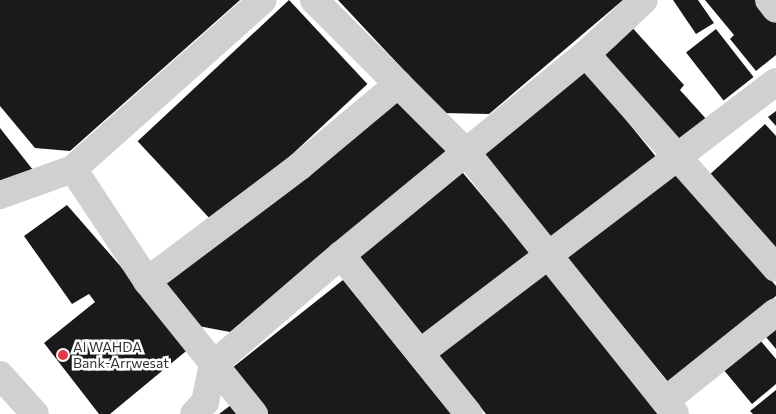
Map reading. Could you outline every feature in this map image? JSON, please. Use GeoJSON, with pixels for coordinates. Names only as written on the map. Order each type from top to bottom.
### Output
{"type":"FeatureCollection","features":[{"type":"Feature","properties":{"kind":"street"},"geometry":{"type":"LineString","coordinates":[[0,195],[73,169],[263,0]]}},
{"type":"Feature","properties":{"kind":"street"},"geometry":{"type":"LineString","coordinates":[[314,0],[466,152],[670,408],[776,312]]}},
{"type":"Feature","properties":{"kind":"street"},"geometry":{"type":"LineString","coordinates":[[194,414],[205,402],[213,364],[341,255],[586,54],[644,0]]}},
{"type":"Feature","properties":{"kind":"street"},"geometry":{"type":"LineString","coordinates":[[769,0],[776,9]]}},
{"type":"Feature","properties":{"kind":"street"},"geometry":{"type":"LineString","coordinates":[[586,54],[776,268]]}},
{"type":"Feature","properties":{"kind":"street"},"geometry":{"type":"LineString","coordinates":[[420,353],[776,82]]}},
{"type":"Feature","properties":{"kind":"street"},"geometry":{"type":"LineString","coordinates":[[147,281],[300,166],[398,84]]}},
{"type":"Feature","properties":{"kind":"street"},"geometry":{"type":"LineString","coordinates":[[73,169],[147,281],[254,414]]}},
{"type":"Feature","properties":{"kind":"street"},"geometry":{"type":"LineString","coordinates":[[341,255],[469,414]]}},
{"type":"Feature","properties":{"kind":"street"},"geometry":{"type":"LineString","coordinates":[[0,375],[34,414]]}},
{"type":"Feature","properties":{"kind":"building"},"geometry":{"type":"Polygon","coordinates":[[[0,0],[240,0],[70,151],[35,148],[0,106],[0,0]]]}},
{"type":"Feature","properties":{"kind":"building"},"geometry":{"type":"Polygon","coordinates":[[[289,0],[367,84],[216,225],[138,141],[289,0]]]}},
{"type":"Feature","properties":{"kind":"building"},"geometry":{"type":"Polygon","coordinates":[[[338,0],[623,0],[489,114],[444,113],[338,0]]]}},
{"type":"Feature","properties":{"kind":"building"},"geometry":{"type":"Polygon","coordinates":[[[673,0],[698,0],[714,23],[696,34],[673,0]]]}},
{"type":"Feature","properties":{"kind":"building"},"geometry":{"type":"Polygon","coordinates":[[[705,0],[761,0],[776,17],[776,55],[756,71],[730,39],[734,35],[705,0]]]}},
{"type":"Feature","properties":{"kind":"building"},"geometry":{"type":"Polygon","coordinates":[[[629,24],[684,85],[680,90],[708,121],[679,146],[596,54],[629,24]]]}},
{"type":"Feature","properties":{"kind":"building"},"geometry":{"type":"Polygon","coordinates":[[[716,29],[754,77],[724,100],[686,52],[716,29]]]}},
{"type":"Feature","properties":{"kind":"building"},"geometry":{"type":"Polygon","coordinates":[[[584,68],[656,157],[549,244],[477,155],[584,68]]]}},
{"type":"Feature","properties":{"kind":"building"},"geometry":{"type":"Polygon","coordinates":[[[398,93],[450,154],[230,332],[193,325],[158,281],[398,93]]]}},
{"type":"Feature","properties":{"kind":"building"},"geometry":{"type":"Polygon","coordinates":[[[776,111],[776,126],[768,117],[776,111]]]}},
{"type":"Feature","properties":{"kind":"building"},"geometry":{"type":"Polygon","coordinates":[[[765,124],[776,136],[776,253],[707,177],[765,124]]]}},
{"type":"Feature","properties":{"kind":"building"},"geometry":{"type":"Polygon","coordinates":[[[0,128],[33,170],[0,181],[0,128]]]}},
{"type":"Feature","properties":{"kind":"building"},"geometry":{"type":"Polygon","coordinates":[[[677,165],[776,286],[776,296],[669,383],[565,255],[677,165]]]}},
{"type":"Feature","properties":{"kind":"building"},"geometry":{"type":"Polygon","coordinates":[[[458,167],[531,254],[422,345],[349,258],[458,167]]]}},
{"type":"Feature","properties":{"kind":"building"},"geometry":{"type":"Polygon","coordinates":[[[67,205],[191,347],[110,414],[99,414],[44,343],[95,302],[89,294],[72,304],[24,236],[67,205]]]}},
{"type":"Feature","properties":{"kind":"building"},"geometry":{"type":"Polygon","coordinates":[[[543,269],[661,414],[486,414],[437,354],[543,269]]]}},
{"type":"Feature","properties":{"kind":"building"},"geometry":{"type":"Polygon","coordinates":[[[343,280],[451,414],[268,414],[232,368],[343,280]]]}},
{"type":"Feature","properties":{"kind":"building"},"geometry":{"type":"Polygon","coordinates":[[[776,318],[776,349],[761,331],[776,318]]]}},
{"type":"Feature","properties":{"kind":"building"},"geometry":{"type":"Polygon","coordinates":[[[754,333],[776,359],[776,384],[752,404],[718,363],[754,333]]]}},
{"type":"Feature","properties":{"kind":"building"},"geometry":{"type":"Polygon","coordinates":[[[776,390],[776,414],[753,414],[750,411],[776,390]]]}},
{"type":"Feature","properties":{"kind":"building"},"geometry":{"type":"Polygon","coordinates":[[[235,402],[244,414],[219,414],[235,402]]]}},
{"type":"Feature","properties":{"kind":"place","name":"Al WAHDA Bank-Arrwesat"},"geometry":{"type":"Point","coordinates":[63,355]}}]}
